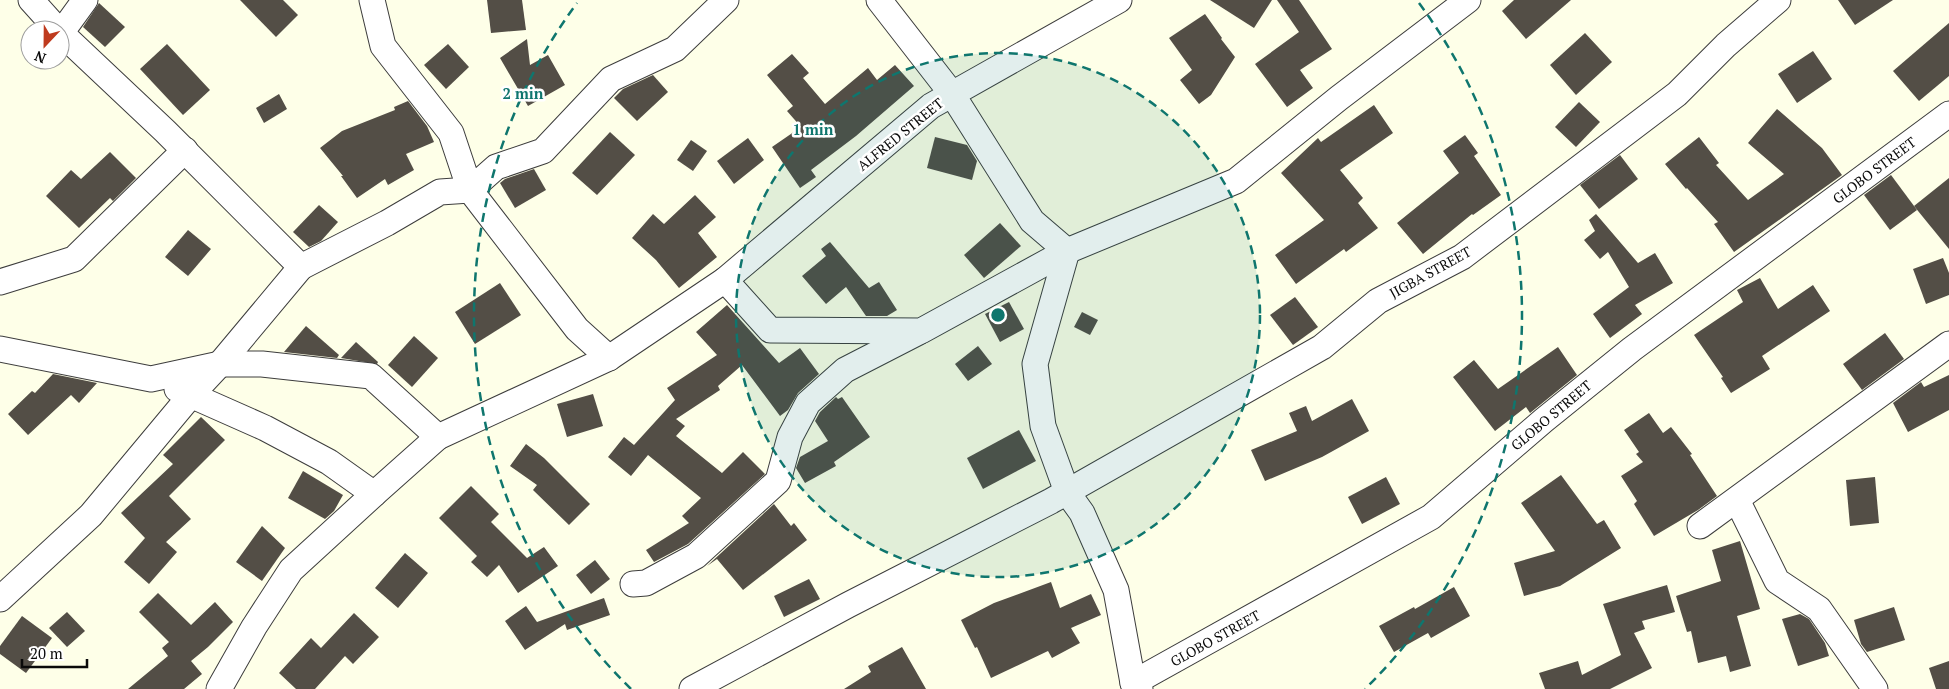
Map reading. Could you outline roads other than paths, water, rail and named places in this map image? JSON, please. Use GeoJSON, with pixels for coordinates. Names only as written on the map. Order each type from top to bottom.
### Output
{"type":"FeatureCollection","features":[{"type":"Feature","properties":{"kind":"street"},"geometry":{"type":"LineString","coordinates":[[31,0],[49,20]]}},
{"type":"Feature","properties":{"kind":"street"},"geometry":{"type":"LineString","coordinates":[[69,20],[85,0]]}},
{"type":"Feature","properties":{"kind":"street"},"geometry":{"type":"LineString","coordinates":[[372,0],[383,46],[451,133],[470,190],[577,329],[609,358]]}},
{"type":"Feature","properties":{"kind":"street"},"geometry":{"type":"LineString","coordinates":[[1,596],[91,515],[301,267],[387,223],[440,192],[470,190],[496,167],[543,151],[611,79],[675,49],[726,0]]}},
{"type":"Feature","properties":{"kind":"street"},"geometry":{"type":"LineString","coordinates":[[879,0],[952,94],[1032,221],[1067,251]]}},
{"type":"Feature","properties":{"kind":"street","name":"ALFRED STREET"},"geometry":{"type":"LineString","coordinates":[[219,689],[254,628],[291,570],[438,437],[609,358],[725,280],[932,106],[1119,0]]}},
{"type":"Feature","properties":{"kind":"street"},"geometry":{"type":"LineString","coordinates":[[633,584],[646,582],[696,556],[778,481],[790,437],[808,403],[845,370],[921,331],[1067,251],[1236,181],[1339,98],[1468,0]]}},
{"type":"Feature","properties":{"kind":"street","name":"JIGBA STREET"},"geometry":{"type":"LineString","coordinates":[[692,689],[848,605],[1059,497],[1322,347],[1378,301],[1462,257],[1677,94],[1726,45],[1778,0]]}},
{"type":"Feature","properties":{"kind":"street"},"geometry":{"type":"LineString","coordinates":[[70,41],[185,150],[301,267]]}},
{"type":"Feature","properties":{"kind":"street","name":"GLOBO STREET"},"geometry":{"type":"LineString","coordinates":[[1137,686],[1430,517],[1544,420],[1632,349],[1949,114]]}},
{"type":"Feature","properties":{"kind":"street"},"geometry":{"type":"LineString","coordinates":[[0,282],[74,260],[185,150]]}},
{"type":"Feature","properties":{"kind":"street"},"geometry":{"type":"LineString","coordinates":[[1067,251],[1035,364],[1043,426],[1059,497],[1082,513],[1116,590],[1137,686]]}},
{"type":"Feature","properties":{"kind":"street"},"geometry":{"type":"LineString","coordinates":[[725,280],[770,330],[921,331]]}},
{"type":"Feature","properties":{"kind":"street"},"geometry":{"type":"LineString","coordinates":[[1700,526],[1949,344]]}},
{"type":"Feature","properties":{"kind":"street"},"geometry":{"type":"LineString","coordinates":[[0,349],[151,379],[265,428],[329,462],[374,494]]}},
{"type":"Feature","properties":{"kind":"street"},"geometry":{"type":"LineString","coordinates":[[151,379],[220,364],[262,364],[371,376],[438,437]]}},
{"type":"Feature","properties":{"kind":"street"},"geometry":{"type":"LineString","coordinates":[[1736,500],[1777,581],[1819,608],[1875,689]]}}]}
